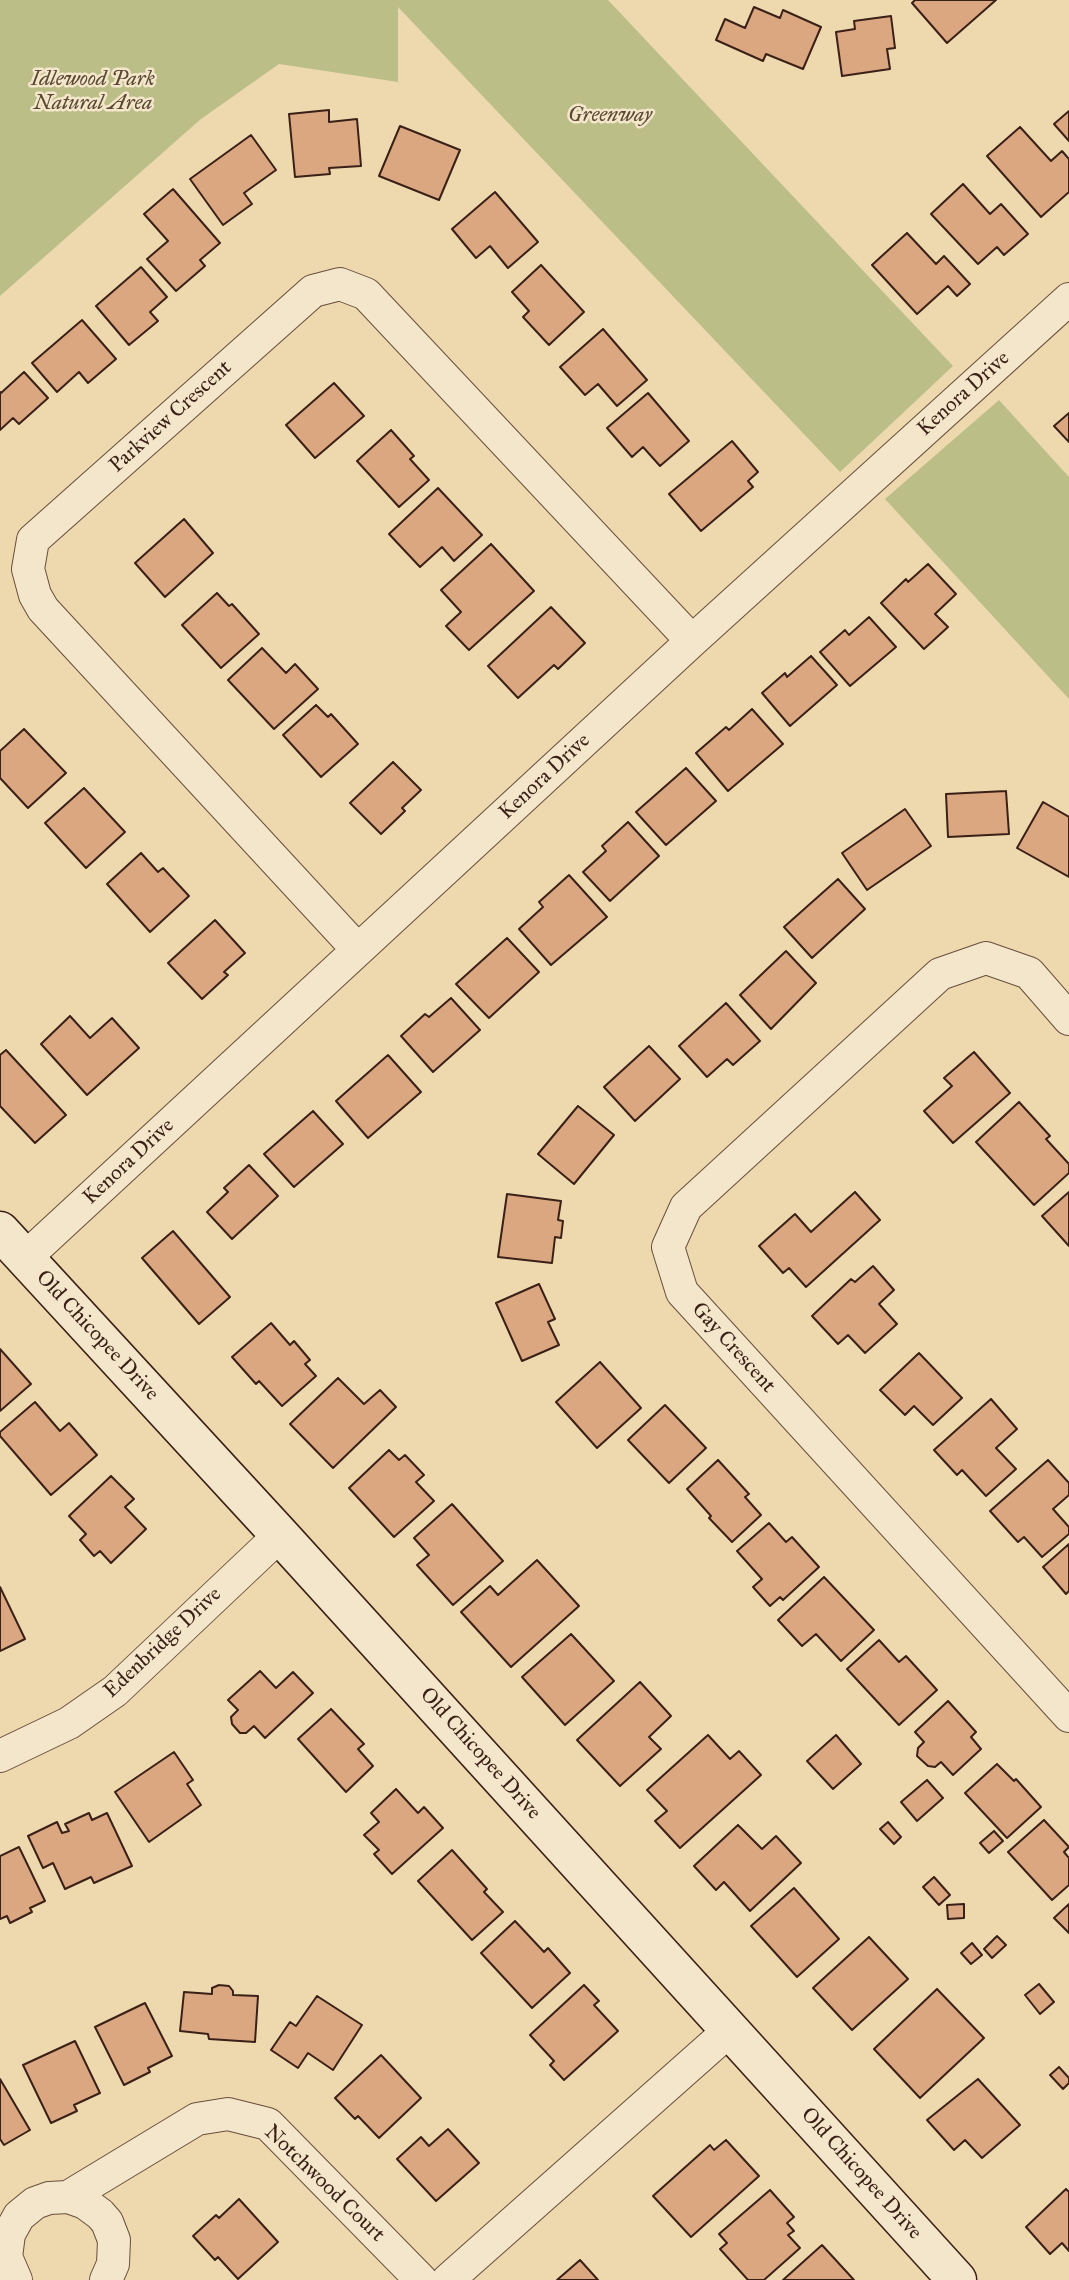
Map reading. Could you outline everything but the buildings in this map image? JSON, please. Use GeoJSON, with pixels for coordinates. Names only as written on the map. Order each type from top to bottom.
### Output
{"type":"FeatureCollection","features":[{"type":"Feature","properties":{"kind":"street","name":"Parkview Crescent"},"geometry":{"type":"LineString","coordinates":[[358,950],[43,609],[35,595],[28,569],[33,540],[313,291],[340,284],[366,293],[692,641]]}},
{"type":"Feature","properties":{"kind":"street","name":"Kenora Drive"},"geometry":{"type":"LineString","coordinates":[[12,1245],[358,950],[692,641],[1069,299]]}},
{"type":"Feature","properties":{"kind":"street","name":"Gay Crescent"},"geometry":{"type":"LineString","coordinates":[[1069,1019],[1029,973],[986,958],[940,974],[686,1207],[668,1247],[682,1292],[1069,1716]]}},
{"type":"Feature","properties":{"kind":"street","name":"Old Chicopee Drive"},"geometry":{"type":"LineString","coordinates":[[12,1245],[280,1535],[957,2280]]}},
{"type":"Feature","properties":{"kind":"street","name":"Edenbridge Drive"},"geometry":{"type":"LineString","coordinates":[[0,1756],[69,1723],[115,1691],[280,1535]]}},
{"type":"Feature","properties":{"kind":"street"},"geometry":{"type":"LineString","coordinates":[[448,2280],[731,2029]]}},
{"type":"Feature","properties":{"kind":"street","name":"Notchwood Court"},"geometry":{"type":"LineString","coordinates":[[16,2280],[6,2257],[9,2234],[19,2216],[35,2203],[49,2198],[68,2197],[197,2119],[228,2114],[268,2124],[421,2280]]}},
{"type":"Feature","properties":{"kind":"street"},"geometry":{"type":"LineString","coordinates":[[68,2197],[85,2203],[107,2222],[114,2240],[113,2264],[106,2280]]}},
{"type":"Feature","properties":{"kind":"green space","name":"Greenway"},"geometry":{"type":"Polygon","coordinates":[[[0,0],[608,0],[953,366],[840,472],[398,7],[398,82],[279,64],[201,119],[0,296],[0,0]]]}},
{"type":"Feature","properties":{"kind":"green space"},"geometry":{"type":"Polygon","coordinates":[[[999,400],[1069,477],[1069,699],[885,499],[999,400]]]}},
{"type":"Feature","properties":{"kind":"park label","name":"Idlewood Park Natural Area"},"geometry":{"type":"Point","coordinates":[93,92]}}]}
